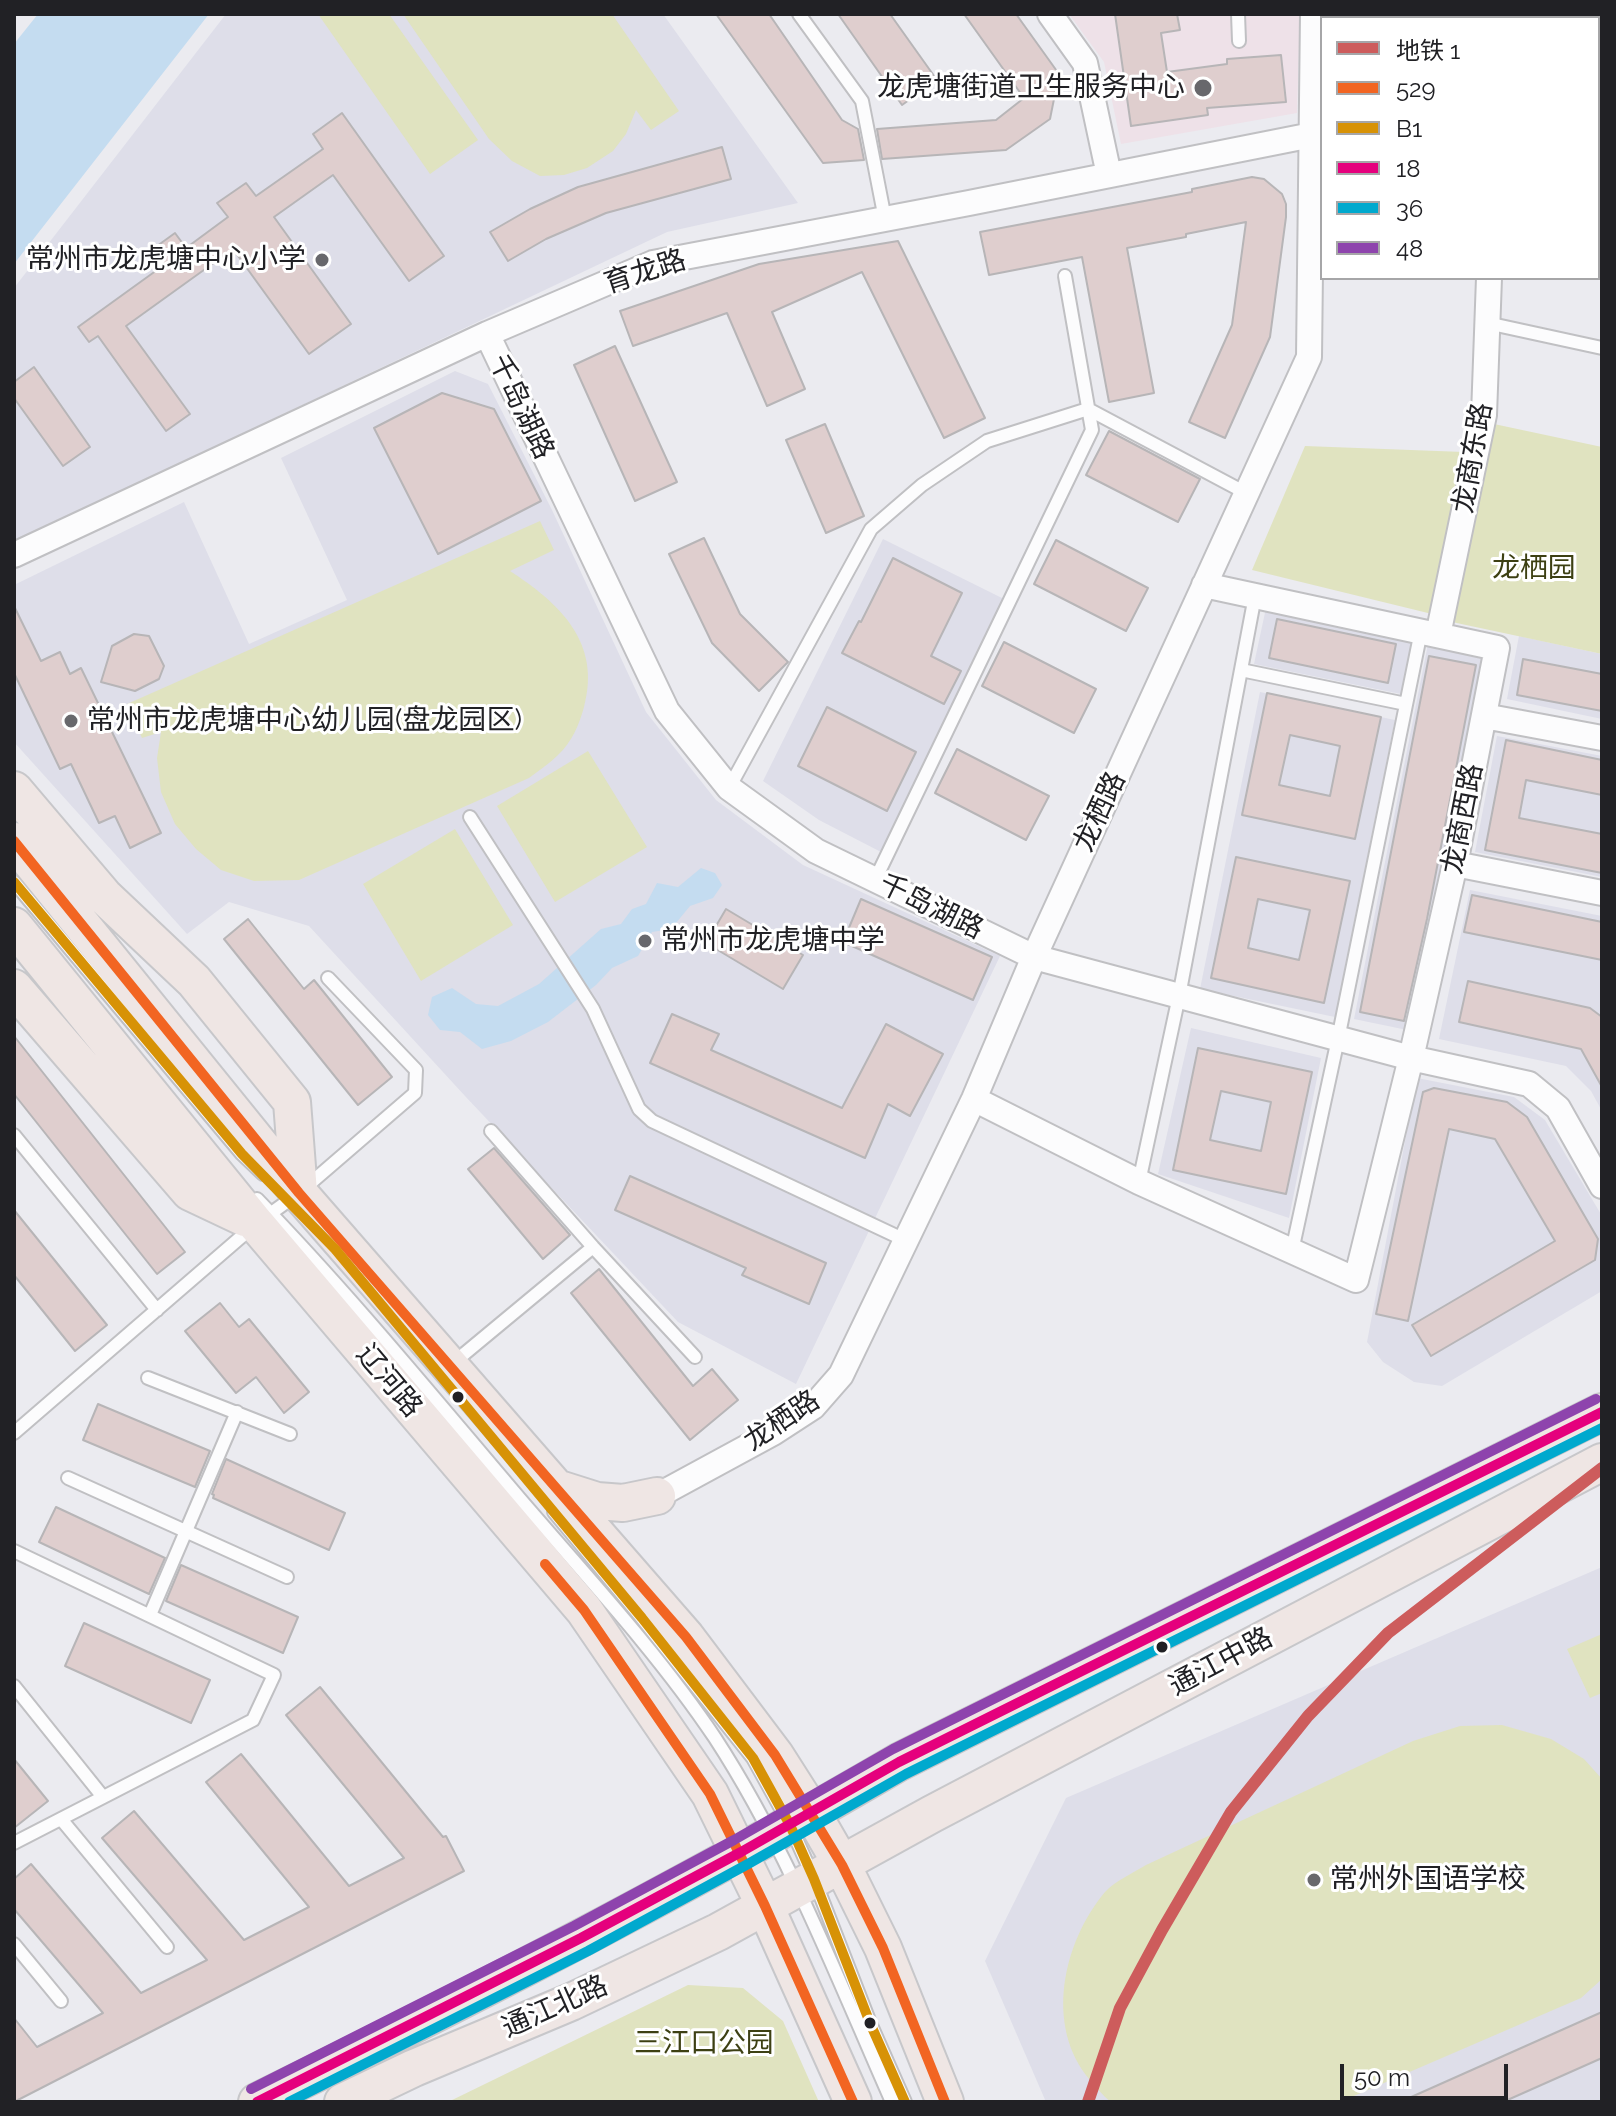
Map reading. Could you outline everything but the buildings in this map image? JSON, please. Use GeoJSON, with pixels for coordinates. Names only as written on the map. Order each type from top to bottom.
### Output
{"type":"FeatureCollection","features":[{"type":"Feature","properties":{"kind":"main road"},"geometry":{"type":"LineString","coordinates":[[14,790],[104,896],[194,981],[292,1102],[273,1204],[190,1192],[14,988]]}},
{"type":"Feature","properties":{"kind":"main road","name":"辽河路"},"geometry":{"type":"LineString","coordinates":[[14,841],[273,1204],[584,1610],[710,1794],[765,1906]]}},
{"type":"Feature","properties":{"kind":"main road","name":"辽河路"},"geometry":{"type":"LineString","coordinates":[[14,926],[273,1204],[450,1366],[686,1637],[775,1755],[791,1825],[817,1877]]}},
{"type":"Feature","properties":{"kind":"main road","name":"通江中路"},"geometry":{"type":"LineString","coordinates":[[740,1853],[899,1762],[1602,1412]]}},
{"type":"Feature","properties":{"kind":"main road","name":"通江中路"},"geometry":{"type":"LineString","coordinates":[[765,1906],[932,1814],[1602,1462]]}},
{"type":"Feature","properties":{"kind":"main road"},"geometry":{"type":"LineString","coordinates":[[556,1488],[597,1501],[623,1503],[657,1496]]}},
{"type":"Feature","properties":{"kind":"main road"},"geometry":{"type":"LineString","coordinates":[[636,1581],[627,1542],[635,1519],[657,1496]]}},
{"type":"Feature","properties":{"kind":"main road","name":"通江北路"},"geometry":{"type":"LineString","coordinates":[[257,2102],[517,1971],[740,1853]]}},
{"type":"Feature","properties":{"kind":"main road"},"geometry":{"type":"LineString","coordinates":[[817,1877],[883,1948],[945,2102]]}},
{"type":"Feature","properties":{"kind":"main road"},"geometry":{"type":"LineString","coordinates":[[765,1906],[853,2102]]}},
{"type":"Feature","properties":{"kind":"main road","name":"通江北路"},"geometry":{"type":"LineString","coordinates":[[343,2102],[414,2068],[571,2002],[718,1932],[765,1906]]}},
{"type":"Feature","properties":{"kind":"street"},"geometry":{"type":"LineString","coordinates":[[1050,14],[1085,63],[1109,175]]}},
{"type":"Feature","properties":{"kind":"street","name":"龙栖路"},"geometry":{"type":"LineString","coordinates":[[657,1496],[773,1433],[813,1407],[841,1375],[974,1099],[1034,957],[1309,357],[1317,135],[1313,14]]}},
{"type":"Feature","properties":{"kind":"street","name":"育龙路"},"geometry":{"type":"LineString","coordinates":[[14,555],[487,334],[653,263],[1317,135]]}},
{"type":"Feature","properties":{"kind":"street","name":"龙商东路"},"geometry":{"type":"LineString","coordinates":[[1430,633],[1484,415],[1489,280]]}},
{"type":"Feature","properties":{"kind":"street","name":"千岛湖路"},"geometry":{"type":"LineString","coordinates":[[487,334],[667,711],[729,788],[816,851],[1034,957],[1411,1058],[1529,1084],[1558,1108],[1602,1186]]}},
{"type":"Feature","properties":{"kind":"street","name":"龙商西路"},"geometry":{"type":"LineString","coordinates":[[1204,585],[1497,648],[1455,864],[1356,1280],[1292,1251]]}},
{"type":"Feature","properties":{"kind":"street"},"geometry":{"type":"LineString","coordinates":[[1484,716],[1602,738]]}},
{"type":"Feature","properties":{"kind":"street"},"geometry":{"type":"LineString","coordinates":[[1455,864],[1602,893]]}},
{"type":"Feature","properties":{"kind":"street"},"geometry":{"type":"LineString","coordinates":[[974,1099],[1139,1182],[1292,1251]]}},
{"type":"Feature","properties":{"kind":"lane"},"geometry":{"type":"LineString","coordinates":[[799,14],[862,101],[885,219]]}},
{"type":"Feature","properties":{"kind":"lane"},"geometry":{"type":"LineString","coordinates":[[1238,14],[1239,41]]}},
{"type":"Feature","properties":{"kind":"lane"},"geometry":{"type":"LineString","coordinates":[[875,880],[1092,430],[1065,276]]}},
{"type":"Feature","properties":{"kind":"lane"},"geometry":{"type":"LineString","coordinates":[[1487,323],[1602,348]]}},
{"type":"Feature","properties":{"kind":"lane"},"geometry":{"type":"LineString","coordinates":[[729,788],[871,529],[922,485],[987,441],[1088,409],[1246,493]]}},
{"type":"Feature","properties":{"kind":"lane"},"geometry":{"type":"LineString","coordinates":[[1139,1182],[1179,996],[1255,596]]}},
{"type":"Feature","properties":{"kind":"lane"},"geometry":{"type":"LineString","coordinates":[[1292,1251],[1406,704],[1430,633]]}},
{"type":"Feature","properties":{"kind":"lane"},"geometry":{"type":"LineString","coordinates":[[1241,670],[1406,704]]}},
{"type":"Feature","properties":{"kind":"lane"},"geometry":{"type":"LineString","coordinates":[[470,817],[593,1009],[639,1109],[652,1121],[907,1241]]}},
{"type":"Feature","properties":{"kind":"lane"},"geometry":{"type":"LineString","coordinates":[[14,882],[242,1154],[273,1204],[323,1269],[632,1630],[714,1738],[791,1825]]}},
{"type":"Feature","properties":{"kind":"lane"},"geometry":{"type":"LineString","coordinates":[[14,1433],[157,1310],[273,1204],[415,1093],[416,1070],[328,978]]}},
{"type":"Feature","properties":{"kind":"lane"},"geometry":{"type":"LineString","coordinates":[[180,1110],[209,1146]]}},
{"type":"Feature","properties":{"kind":"lane"},"geometry":{"type":"LineString","coordinates":[[491,1131],[695,1357]]}},
{"type":"Feature","properties":{"kind":"lane"},"geometry":{"type":"LineString","coordinates":[[14,1135],[157,1310]]}},
{"type":"Feature","properties":{"kind":"lane"},"geometry":{"type":"LineString","coordinates":[[273,1204],[335,1249],[642,1618],[753,1758],[817,1877],[864,2009],[905,2102]]}},
{"type":"Feature","properties":{"kind":"lane"},"geometry":{"type":"LineString","coordinates":[[450,1366],[593,1247]]}},
{"type":"Feature","properties":{"kind":"lane"},"geometry":{"type":"LineString","coordinates":[[148,1378],[290,1434]]}},
{"type":"Feature","properties":{"kind":"lane"},"geometry":{"type":"LineString","coordinates":[[150,1615],[237,1412]]}},
{"type":"Feature","properties":{"kind":"lane"},"geometry":{"type":"LineString","coordinates":[[68,1478],[287,1577]]}},
{"type":"Feature","properties":{"kind":"lane"},"geometry":{"type":"LineString","coordinates":[[14,1551],[274,1675],[253,1720],[14,1843]]}},
{"type":"Feature","properties":{"kind":"lane"},"geometry":{"type":"LineString","coordinates":[[14,1686],[103,1797]]}},
{"type":"Feature","properties":{"kind":"lane"},"geometry":{"type":"LineString","coordinates":[[61,1819],[167,1947]]}},
{"type":"Feature","properties":{"kind":"lane"},"geometry":{"type":"LineString","coordinates":[[817,1877],[892,2102]]}},
{"type":"Feature","properties":{"kind":"lane"},"geometry":{"type":"LineString","coordinates":[[14,1944],[61,2001]]}},
{"type":"Feature","properties":{"kind":"shaded area","name":"常州市龙虎塘中心小学"},"geometry":{"type":"Polygon","coordinates":[[[226,14],[663,14],[798,203],[667,232],[14,542],[14,288],[226,14]]]}},
{"type":"Feature","properties":{"kind":"shaded area","name":"龙虎塘街道卫生服务中心"},"geometry":{"type":"Polygon","coordinates":[[[1069,14],[1300,14],[1297,113],[1121,144],[1104,62],[1069,14]]]}},
{"type":"Feature","properties":{"kind":"shaded area","name":"常州市龙虎塘中学"},"geometry":{"type":"Polygon","coordinates":[[[455,371],[488,384],[552,510],[646,712],[716,800],[803,865],[1000,956],[796,1384],[678,1322],[309,926],[229,902],[187,934],[14,742],[14,585],[184,502],[249,644],[347,600],[281,458],[455,371]]]}},
{"type":"Feature","properties":{"kind":"shaded area","name":"常州市龙虎塘中学"},"geometry":{"type":"Polygon","coordinates":[[[883,539],[1004,599],[881,852],[819,820],[763,781],[883,539]]]}},
{"type":"Feature","properties":{"kind":"shaded area"},"geometry":{"type":"Polygon","coordinates":[[[1266,608],[1412,639],[1401,694],[1254,664],[1266,608]]]}},
{"type":"Feature","properties":{"kind":"shaded area"},"geometry":{"type":"Polygon","coordinates":[[[1519,636],[1602,654],[1602,719],[1507,699],[1519,636]]]}},
{"type":"Feature","properties":{"kind":"shaded area"},"geometry":{"type":"Polygon","coordinates":[[[1428,644],[1487,656],[1412,1031],[1354,1019],[1428,644]]]}},
{"type":"Feature","properties":{"kind":"shaded area"},"geometry":{"type":"Polygon","coordinates":[[[1260,692],[1395,720],[1335,1017],[1200,989],[1260,692]]]}},
{"type":"Feature","properties":{"kind":"shaded area"},"geometry":{"type":"Polygon","coordinates":[[[1497,736],[1602,756],[1602,877],[1475,852],[1497,736]]]}},
{"type":"Feature","properties":{"kind":"shaded area"},"geometry":{"type":"Polygon","coordinates":[[[1470,890],[1602,916],[1602,1111],[1591,1091],[1566,1066],[1439,1039],[1470,890]]]}},
{"type":"Feature","properties":{"kind":"shaded area"},"geometry":{"type":"Polygon","coordinates":[[[1191,1028],[1321,1058],[1289,1218],[1158,1174],[1191,1028]]]}},
{"type":"Feature","properties":{"kind":"shaded area"},"geometry":{"type":"Polygon","coordinates":[[[1417,1078],[1514,1097],[1545,1120],[1602,1216],[1602,1291],[1442,1386],[1414,1382],[1383,1362],[1367,1342],[1417,1078]]]}},
{"type":"Feature","properties":{"kind":"shaded area","name":"常州外国语学校"},"geometry":{"type":"Polygon","coordinates":[[[1602,1567],[1602,2102],[1046,2102],[985,1961],[1066,1798],[1602,1567]]]}},
{"type":"Feature","properties":{"kind":"green space"},"geometry":{"type":"Polygon","coordinates":[[[318,14],[389,14],[478,140],[430,174],[318,14]]]}},
{"type":"Feature","properties":{"kind":"green space"},"geometry":{"type":"Polygon","coordinates":[[[403,14],[612,14],[679,111],[651,130],[636,110],[626,134],[613,151],[587,168],[564,175],[540,176],[512,161],[489,139],[403,14]]]}},
{"type":"Feature","properties":{"kind":"green space","name":"龙栖园"},"geometry":{"type":"Polygon","coordinates":[[[1494,424],[1602,447],[1602,654],[1452,622],[1494,424]]]}},
{"type":"Feature","properties":{"kind":"green space"},"geometry":{"type":"Polygon","coordinates":[[[1305,446],[1464,452],[1432,614],[1252,570],[1305,446]]]}},
{"type":"Feature","properties":{"kind":"green space"},"geometry":{"type":"Polygon","coordinates":[[[540,521],[554,550],[510,571],[560,611],[581,644],[587,663],[588,684],[582,714],[571,739],[558,755],[529,778],[299,880],[254,881],[221,870],[196,849],[175,824],[161,792],[157,758],[161,732],[142,738],[127,704],[540,521]]]}},
{"type":"Feature","properties":{"kind":"green space"},"geometry":{"type":"Polygon","coordinates":[[[588,751],[647,847],[555,902],[497,806],[588,751]]]}},
{"type":"Feature","properties":{"kind":"green space"},"geometry":{"type":"Polygon","coordinates":[[[455,829],[513,925],[421,981],[363,884],[455,829]]]}},
{"type":"Feature","properties":{"kind":"green space"},"geometry":{"type":"Polygon","coordinates":[[[1602,1634],[1602,1693],[1590,1698],[1567,1649],[1602,1634]]]}},
{"type":"Feature","properties":{"kind":"green space","name":"常州外国语学校"},"geometry":{"type":"Polygon","coordinates":[[[1502,1725],[1551,1739],[1584,1759],[1602,1779],[1602,1979],[1581,1998],[1340,2102],[1111,2102],[1100,2092],[1076,2058],[1067,2035],[1063,2010],[1064,1984],[1078,1935],[1090,1912],[1109,1888],[1146,1865],[1413,1741],[1460,1726],[1502,1725]]]}},
{"type":"Feature","properties":{"kind":"green space","name":"三江口公园"},"geometry":{"type":"Polygon","coordinates":[[[688,1985],[743,1988],[783,2021],[819,2102],[448,2102],[688,1985]]]}},
{"type":"Feature","properties":{"kind":"water"},"geometry":{"type":"Polygon","coordinates":[[[38,14],[209,14],[14,264],[14,44],[38,14]]]}},
{"type":"Feature","properties":{"kind":"water"},"geometry":{"type":"Polygon","coordinates":[[[701,868],[715,873],[722,885],[713,898],[690,906],[671,929],[652,932],[638,956],[612,968],[596,985],[548,1022],[511,1041],[482,1049],[460,1032],[440,1030],[428,1015],[432,997],[452,988],[476,1004],[498,1006],[539,984],[601,929],[621,924],[632,909],[646,904],[657,883],[678,887],[701,868]]]}},
{"type":"Feature","properties":{"kind":"metro line","name":"1"},"geometry":{"type":"LineString","coordinates":[[1088,2102],[1120,2008],[1162,1930],[1231,1812],[1308,1716],[1388,1633],[1602,1468]]}},
{"type":"Feature","properties":{"kind":"transit line","name":"529"},"geometry":{"type":"LineString","coordinates":[[14,841],[299,1193],[686,1637],[775,1755],[842,1865],[883,1948],[945,2102]]}},
{"type":"Feature","properties":{"kind":"transit line","name":"B1"},"geometry":{"type":"LineString","coordinates":[[14,882],[242,1154],[335,1249],[642,1618],[753,1758],[790,1825],[814,1879],[870,2023],[905,2102]]}},
{"type":"Feature","properties":{"kind":"transit line","name":"48"},"geometry":{"type":"LineString","coordinates":[[251,2089],[574,1926],[734,1840],[893,1749],[1596,1399]]}},
{"type":"Feature","properties":{"kind":"transit line","name":"18"},"geometry":{"type":"LineString","coordinates":[[257,2102],[581,1938],[899,1762],[1602,1412]]}},
{"type":"Feature","properties":{"kind":"transit line","name":"36"},"geometry":{"type":"LineString","coordinates":[[289,2102],[588,1951],[906,1774],[1602,1428]]}},
{"type":"Feature","properties":{"kind":"transit line","name":"529"},"geometry":{"type":"LineString","coordinates":[[545,1564],[584,1610],[710,1794],[765,1906],[853,2102]]}},
{"type":"Feature","properties":{"kind":"place","name":"龙虎塘街道卫生服务中心"},"geometry":{"type":"Point","coordinates":[1203,88]}},
{"type":"Feature","properties":{"kind":"place","name":"常州市龙虎塘中心小学"},"geometry":{"type":"Point","coordinates":[322,260]}},
{"type":"Feature","properties":{"kind":"place","name":"常州市龙虎塘中心幼儿园(盘龙园区)"},"geometry":{"type":"Point","coordinates":[71,721]}},
{"type":"Feature","properties":{"kind":"place","name":"常州市龙虎塘中学"},"geometry":{"type":"Point","coordinates":[645,941]}},
{"type":"Feature","properties":{"kind":"place","name":"常州外国语学校"},"geometry":{"type":"Point","coordinates":[1314,1880]}}]}
